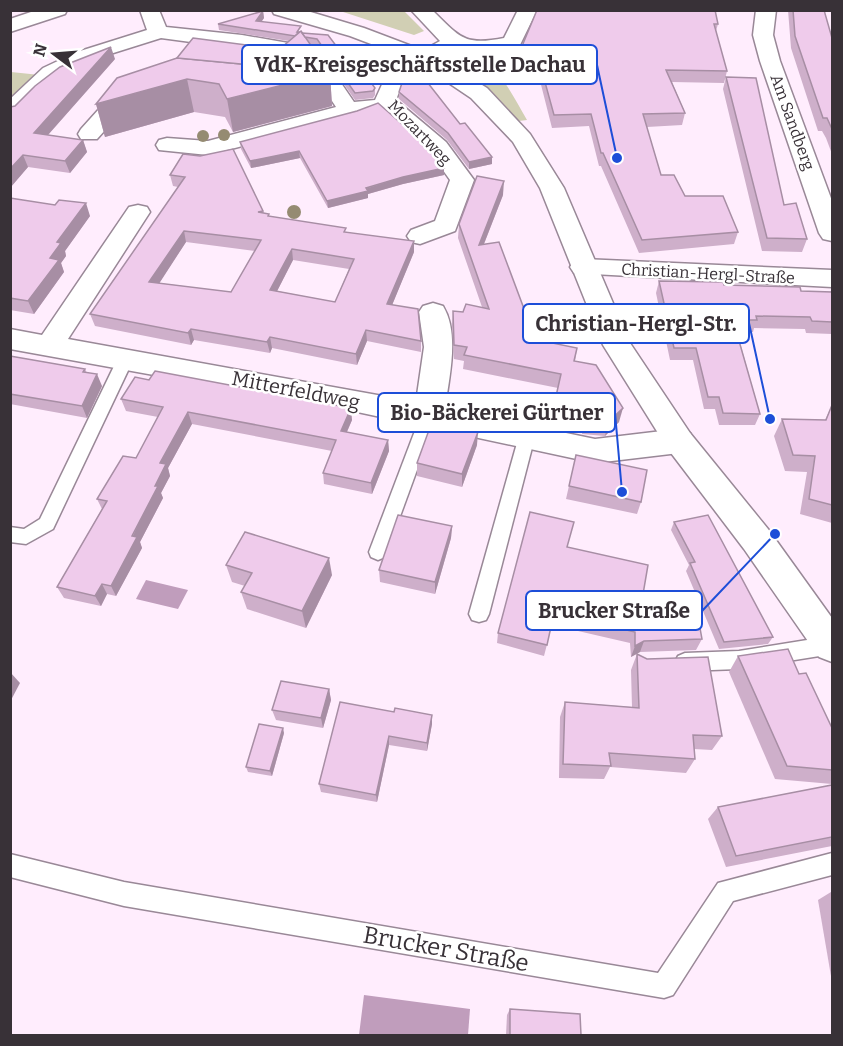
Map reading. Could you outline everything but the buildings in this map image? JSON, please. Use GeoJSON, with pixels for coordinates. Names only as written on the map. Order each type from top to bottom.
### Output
{"type":"FeatureCollection","features":[{"type":"Feature","properties":{"kind":"street"},"geometry":{"type":"LineString","coordinates":[[10,27],[58,10]]}},
{"type":"Feature","properties":{"kind":"street"},"geometry":{"type":"LineString","coordinates":[[149,10],[154,26],[160,32]]}},
{"type":"Feature","properties":{"kind":"street"},"geometry":{"type":"LineString","coordinates":[[281,10],[357,32],[423,57],[479,93],[522,139],[552,188],[617,345],[680,441],[756,539],[832,645]]}},
{"type":"Feature","properties":{"kind":"street"},"geometry":{"type":"LineString","coordinates":[[420,10],[453,42],[473,48],[490,49],[512,43],[528,10]]}},
{"type":"Feature","properties":{"kind":"street"},"geometry":{"type":"LineString","coordinates":[[490,49],[499,39],[509,10]]}},
{"type":"Feature","properties":{"kind":"street","name":"Am Sandberg"},"geometry":{"type":"LineString","coordinates":[[766,10],[763,35],[770,61],[832,233]]}},
{"type":"Feature","properties":{"kind":"street"},"geometry":{"type":"LineString","coordinates":[[10,112],[50,72],[84,57],[160,32],[242,41],[310,52],[349,111]]}},
{"type":"Feature","properties":{"kind":"street"},"geometry":{"type":"LineString","coordinates":[[423,57],[453,42]]}},
{"type":"Feature","properties":{"kind":"street"},"geometry":{"type":"LineString","coordinates":[[279,67],[296,55],[310,52]]}},
{"type":"Feature","properties":{"kind":"street","name":"Mozartweg"},"geometry":{"type":"LineString","coordinates":[[420,236],[446,226],[462,180],[438,147],[386,101],[396,73],[423,57]]}},
{"type":"Feature","properties":{"kind":"street"},"geometry":{"type":"LineString","coordinates":[[89,134],[116,104],[161,89]]}},
{"type":"Feature","properties":{"kind":"street"},"geometry":{"type":"LineString","coordinates":[[167,145],[208,148],[386,101]]}},
{"type":"Feature","properties":{"kind":"street"},"geometry":{"type":"LineString","coordinates":[[49,346],[138,213]]}},
{"type":"Feature","properties":{"kind":"street","name":"Christian-Hergl-Straße"},"geometry":{"type":"LineString","coordinates":[[583,267],[832,279]]}},
{"type":"Feature","properties":{"kind":"street"},"geometry":{"type":"LineString","coordinates":[[429,415],[438,347],[433,312]]}},
{"type":"Feature","properties":{"kind":"street","name":"Mitterfeldweg"},"geometry":{"type":"LineString","coordinates":[[10,339],[429,415],[595,451],[680,441]]}},
{"type":"Feature","properties":{"kind":"lane"},"geometry":{"type":"LineString","coordinates":[[10,534],[26,537],[46,524],[125,360]]}},
{"type":"Feature","properties":{"kind":"lane"},"geometry":{"type":"LineString","coordinates":[[378,552],[429,415]]}},
{"type":"Feature","properties":{"kind":"lane"},"geometry":{"type":"LineString","coordinates":[[479,614],[527,436]]}},
{"type":"Feature","properties":{"kind":"lane"},"geometry":{"type":"LineString","coordinates":[[662,663],[739,660],[832,645]]}},
{"type":"Feature","properties":{"kind":"lane","name":"Brucker Straße"},"geometry":{"type":"LineString","coordinates":[[10,865],[124,894],[664,986],[726,891],[832,864]]}},
{"type":"Feature","properties":{"kind":"shaded area"},"geometry":{"type":"Polygon","coordinates":[[[340,11],[404,11],[424,31],[414,35],[340,11]]]}},
{"type":"Feature","properties":{"kind":"shaded area"},"geometry":{"type":"Polygon","coordinates":[[[456,49],[470,53],[491,66],[507,86],[527,120],[519,121],[492,92],[446,61],[443,54],[456,49]]]}},
{"type":"Feature","properties":{"kind":"shaded area"},"geometry":{"type":"Polygon","coordinates":[[[11,72],[40,75],[11,103],[11,72]]]}},
{"type":"Feature","properties":{"kind":"shaded area"},"geometry":{"type":"Polygon","coordinates":[[[146,580],[188,590],[178,609],[136,599],[146,580]]]}},
{"type":"Feature","properties":{"kind":"shaded area"},"geometry":{"type":"Polygon","coordinates":[[[364,995],[470,1009],[468,1035],[359,1035],[364,995]]]}},
{"type":"Feature","properties":{"kind":"place","name":"VdK-Kreisgeschäftsstelle Dachau"},"geometry":{"type":"Point","coordinates":[617,158]}},
{"type":"Feature","properties":{"kind":"place","name":"Christian-Hergl-Str."},"geometry":{"type":"Point","coordinates":[770,419]}},
{"type":"Feature","properties":{"kind":"place","name":"Bio-Bäckerei Gürtner"},"geometry":{"type":"Point","coordinates":[622,492]}},
{"type":"Feature","properties":{"kind":"place","name":"Brucker Straße"},"geometry":{"type":"Point","coordinates":[775,534]}}]}
